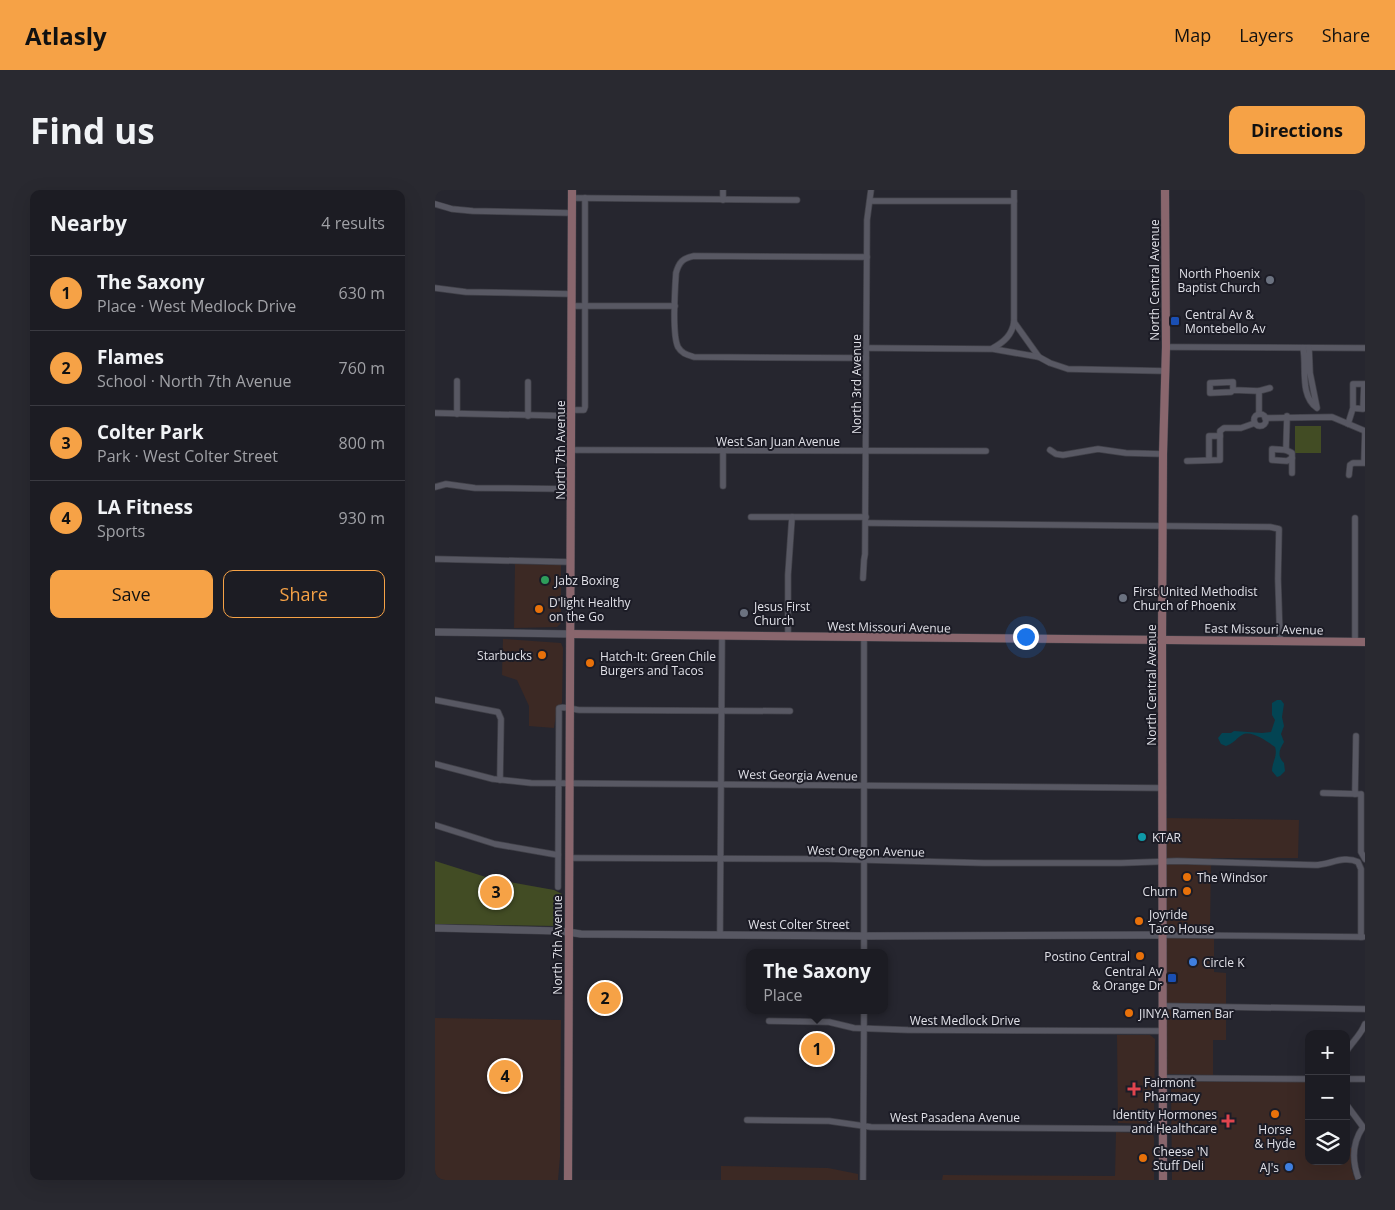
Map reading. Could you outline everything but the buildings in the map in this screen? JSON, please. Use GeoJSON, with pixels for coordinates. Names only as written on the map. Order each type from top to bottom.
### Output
{"type":"FeatureCollection","features":[{"type":"Feature","properties":{"kind":"main road","name":"North Central Avenue"},"geometry":{"type":"LineString","coordinates":[[1163,1180],[1162,640],[1163,454],[1166,371],[1165,190]]}},
{"type":"Feature","properties":{"kind":"main road","name":"North 7th Avenue"},"geometry":{"type":"LineString","coordinates":[[568,1180],[572,194]]}},
{"type":"Feature","properties":{"kind":"main road","name":"West Missouri Avenue"},"geometry":{"type":"LineString","coordinates":[[571,634],[1162,640]]}},
{"type":"Feature","properties":{"kind":"main road","name":"East Missouri Avenue"},"geometry":{"type":"LineString","coordinates":[[1162,640],[1365,642]]}},
{"type":"Feature","properties":{"kind":"street"},"geometry":{"type":"LineString","coordinates":[[723,190],[723,200]]}},
{"type":"Feature","properties":{"kind":"street","name":"North 3rd Avenue"},"geometry":{"type":"LineString","coordinates":[[863,578],[866,520],[867,211],[871,190]]}},
{"type":"Feature","properties":{"kind":"street"},"geometry":{"type":"LineString","coordinates":[[993,348],[1001,344],[1009,336],[1014,322],[1014,190]]}},
{"type":"Feature","properties":{"kind":"street"},"geometry":{"type":"LineString","coordinates":[[572,194],[585,198],[797,200]]}},
{"type":"Feature","properties":{"kind":"street"},"geometry":{"type":"LineString","coordinates":[[435,413],[528,416],[571,413],[584,410],[585,198]]}},
{"type":"Feature","properties":{"kind":"street"},"geometry":{"type":"LineString","coordinates":[[869,200],[1014,201]]}},
{"type":"Feature","properties":{"kind":"street"},"geometry":{"type":"LineString","coordinates":[[435,204],[452,209],[473,211],[572,213]]}},
{"type":"Feature","properties":{"kind":"street"},"geometry":{"type":"LineString","coordinates":[[866,358],[694,357],[682,352],[676,342],[675,306],[677,266],[685,258],[694,256],[867,258]]}},
{"type":"Feature","properties":{"kind":"street"},"geometry":{"type":"LineString","coordinates":[[435,288],[466,292],[572,294]]}},
{"type":"Feature","properties":{"kind":"street"},"geometry":{"type":"LineString","coordinates":[[572,306],[675,306]]}},
{"type":"Feature","properties":{"kind":"street"},"geometry":{"type":"LineString","coordinates":[[1014,322],[1039,357]]}},
{"type":"Feature","properties":{"kind":"street"},"geometry":{"type":"LineString","coordinates":[[1166,347],[1365,348]]}},
{"type":"Feature","properties":{"kind":"street"},"geometry":{"type":"LineString","coordinates":[[866,348],[993,348],[1039,357],[1059,366],[1079,370],[1166,371]]}},
{"type":"Feature","properties":{"kind":"street"},"geometry":{"type":"LineString","coordinates":[[1306,348],[1306,389],[1311,404],[1317,408],[1320,416]]}},
{"type":"Feature","properties":{"kind":"street"},"geometry":{"type":"LineString","coordinates":[[457,381],[457,414]]}},
{"type":"Feature","properties":{"kind":"street"},"geometry":{"type":"LineString","coordinates":[[528,416],[529,382]]}},
{"type":"Feature","properties":{"kind":"street"},"geometry":{"type":"LineString","coordinates":[[1233,390],[1259,391],[1271,388]]}},
{"type":"Feature","properties":{"kind":"street"},"geometry":{"type":"LineString","coordinates":[[1255,423],[1255,417],[1259,414],[1259,391]]}},
{"type":"Feature","properties":{"kind":"street"},"geometry":{"type":"LineString","coordinates":[[1348,424],[1353,408]]}},
{"type":"Feature","properties":{"kind":"street"},"geometry":{"type":"LineString","coordinates":[[1259,414],[1265,418],[1287,416],[1332,417],[1365,431],[1364,463],[1353,463],[1350,465],[1349,475]]}},
{"type":"Feature","properties":{"kind":"street"},"geometry":{"type":"LineString","coordinates":[[1286,450],[1287,416]]}},
{"type":"Feature","properties":{"kind":"street"},"geometry":{"type":"LineString","coordinates":[[1187,461],[1220,460],[1220,436],[1224,428],[1241,428],[1255,423],[1259,426],[1263,425],[1265,418]]}},
{"type":"Feature","properties":{"kind":"street"},"geometry":{"type":"LineString","coordinates":[[1209,460],[1209,436],[1220,436]]}},
{"type":"Feature","properties":{"kind":"street"},"geometry":{"type":"LineString","coordinates":[[1050,450],[1055,454],[1063,455],[1098,449],[1132,454],[1163,454]]}},
{"type":"Feature","properties":{"kind":"street"},"geometry":{"type":"LineString","coordinates":[[1292,458],[1287,461],[1272,460],[1272,449],[1286,450],[1292,453],[1292,458],[1292,472]]}},
{"type":"Feature","properties":{"kind":"street","name":"West San Juan Avenue"},"geometry":{"type":"LineString","coordinates":[[571,450],[986,451]]}},
{"type":"Feature","properties":{"kind":"street"},"geometry":{"type":"LineString","coordinates":[[723,450],[723,486]]}},
{"type":"Feature","properties":{"kind":"street"},"geometry":{"type":"LineString","coordinates":[[435,487],[446,484],[475,488],[571,489]]}},
{"type":"Feature","properties":{"kind":"street"},"geometry":{"type":"LineString","coordinates":[[788,637],[788,575],[792,517]]}},
{"type":"Feature","properties":{"kind":"street"},"geometry":{"type":"LineString","coordinates":[[751,518],[792,517],[1270,527],[1279,529],[1277,579],[1279,641]]}},
{"type":"Feature","properties":{"kind":"street"},"geometry":{"type":"LineString","coordinates":[[1355,518],[1355,642]]}},
{"type":"Feature","properties":{"kind":"street"},"geometry":{"type":"LineString","coordinates":[[435,560],[571,562]]}},
{"type":"Feature","properties":{"kind":"street","name":"West Missouri Avenue"},"geometry":{"type":"LineString","coordinates":[[435,632],[571,634]]}},
{"type":"Feature","properties":{"kind":"street"},"geometry":{"type":"LineString","coordinates":[[720,935],[722,637]]}},
{"type":"Feature","properties":{"kind":"street"},"geometry":{"type":"LineString","coordinates":[[864,638],[864,949]]}},
{"type":"Feature","properties":{"kind":"street"},"geometry":{"type":"LineString","coordinates":[[435,700],[499,712],[501,719],[501,780]]}},
{"type":"Feature","properties":{"kind":"street","name":"North 7th Avenue"},"geometry":{"type":"LineString","coordinates":[[558,887],[558,710],[562,707],[570,710]]}},
{"type":"Feature","properties":{"kind":"street"},"geometry":{"type":"LineString","coordinates":[[570,710],[790,711]]}},
{"type":"Feature","properties":{"kind":"street"},"geometry":{"type":"LineString","coordinates":[[1163,936],[1363,937],[1361,794],[1356,736]]}},
{"type":"Feature","properties":{"kind":"street","name":"West Georgia Avenue"},"geometry":{"type":"LineString","coordinates":[[435,764],[501,780],[558,784],[1163,788]]}},
{"type":"Feature","properties":{"kind":"street"},"geometry":{"type":"LineString","coordinates":[[1323,793],[1361,794]]}},
{"type":"Feature","properties":{"kind":"street"},"geometry":{"type":"LineString","coordinates":[[435,825],[495,844],[558,855]]}},
{"type":"Feature","properties":{"kind":"street","name":"West Oregon Avenue"},"geometry":{"type":"LineString","coordinates":[[569,858],[865,860],[984,863],[1213,861],[1295,865],[1320,865],[1337,860],[1362,860]]}},
{"type":"Feature","properties":{"kind":"street","name":"West Colter Street"},"geometry":{"type":"LineString","coordinates":[[435,928],[569,932],[581,934],[1163,936]]}},
{"type":"Feature","properties":{"kind":"street"},"geometry":{"type":"LineString","coordinates":[[1162,1006],[1365,1008],[1365,1014]]}},
{"type":"Feature","properties":{"kind":"street"},"geometry":{"type":"LineString","coordinates":[[863,1180],[864,1014]]}},
{"type":"Feature","properties":{"kind":"street","name":"West Medlock Drive"},"geometry":{"type":"LineString","coordinates":[[769,1021],[829,1022],[865,1029],[1162,1031]]}},
{"type":"Feature","properties":{"kind":"street"},"geometry":{"type":"LineString","coordinates":[[1350,1046],[1362,1032],[1365,1024]]}},
{"type":"Feature","properties":{"kind":"street"},"geometry":{"type":"LineString","coordinates":[[1162,1078],[1305,1079]]}},
{"type":"Feature","properties":{"kind":"street"},"geometry":{"type":"LineString","coordinates":[[1350,1079],[1365,1079]]}},
{"type":"Feature","properties":{"kind":"street"},"geometry":{"type":"LineString","coordinates":[[1350,1109],[1364,1128],[1359,1133],[1354,1158],[1359,1180]]}},
{"type":"Feature","properties":{"kind":"street","name":"West Pasadena Avenue"},"geometry":{"type":"LineString","coordinates":[[747,1120],[829,1121],[863,1126],[1162,1129]]}},
{"type":"Feature","properties":{"kind":"shaded area"},"geometry":{"type":"Polygon","coordinates":[[[515,564],[561,565],[561,623],[557,627],[514,628],[515,564]]]}},
{"type":"Feature","properties":{"kind":"shaded area"},"geometry":{"type":"Polygon","coordinates":[[[503,639],[561,643],[563,648],[562,703],[557,708],[554,728],[529,726],[529,706],[517,680],[502,675],[503,639]]]}},
{"type":"Feature","properties":{"kind":"shaded area"},"geometry":{"type":"Polygon","coordinates":[[[1163,818],[1299,820],[1298,858],[1211,858],[1210,931],[1214,932],[1214,972],[1226,973],[1226,1040],[1213,1040],[1213,1075],[1162,1074],[1163,818]]]}},
{"type":"Feature","properties":{"kind":"shaded area"},"geometry":{"type":"Polygon","coordinates":[[[435,1018],[561,1020],[560,1157],[558,1180],[435,1180],[435,1018]]]}},
{"type":"Feature","properties":{"kind":"shaded area"},"geometry":{"type":"Polygon","coordinates":[[[1117,1035],[1150,1035],[1155,1039],[1154,1120],[1151,1124],[1118,1123],[1117,1035]]]}},
{"type":"Feature","properties":{"kind":"shaded area"},"geometry":{"type":"Polygon","coordinates":[[[1176,1081],[1305,1082],[1305,1165],[1350,1165],[1351,1148],[1351,1167],[1355,1180],[1172,1180],[1171,1085],[1176,1081]]]}},
{"type":"Feature","properties":{"kind":"shaded area"},"geometry":{"type":"Polygon","coordinates":[[[1116,1132],[1153,1134],[1154,1180],[942,1180],[943,1175],[1115,1176],[1116,1132]]]}},
{"type":"Feature","properties":{"kind":"shaded area"},"geometry":{"type":"Polygon","coordinates":[[[721,1166],[828,1168],[858,1174],[858,1180],[721,1180],[721,1166]]]}},
{"type":"Feature","properties":{"kind":"green space"},"geometry":{"type":"Polygon","coordinates":[[[1295,426],[1321,426],[1321,453],[1295,453],[1295,426]]]}},
{"type":"Feature","properties":{"kind":"green space"},"geometry":{"type":"Polygon","coordinates":[[[435,861],[492,879],[554,890],[562,894],[561,924],[556,926],[435,924],[435,861]]]}},
{"type":"Feature","properties":{"kind":"water"},"geometry":{"type":"Polygon","coordinates":[[[1281,700],[1284,704],[1282,717],[1284,726],[1281,734],[1284,742],[1279,753],[1284,763],[1285,771],[1277,777],[1272,771],[1276,753],[1275,747],[1268,742],[1255,735],[1246,734],[1226,746],[1221,744],[1218,738],[1222,733],[1234,731],[1271,732],[1275,720],[1272,715],[1272,703],[1281,700]]]}},
{"type":"Feature","properties":{"kind":"place","name":"North Phoenix Baptist Church"},"geometry":{"type":"Point","coordinates":[1270,280]}},
{"type":"Feature","properties":{"kind":"place","name":"Central Av & Montebello Av"},"geometry":{"type":"Point","coordinates":[1175,321]}},
{"type":"Feature","properties":{"kind":"place","name":"Jabz Boxing"},"geometry":{"type":"Point","coordinates":[545,580]}},
{"type":"Feature","properties":{"kind":"place","name":"First United Methodist Church of Phoenix"},"geometry":{"type":"Point","coordinates":[1123,598]}},
{"type":"Feature","properties":{"kind":"place","name":"D'light Healthy on the Go"},"geometry":{"type":"Point","coordinates":[539,609]}},
{"type":"Feature","properties":{"kind":"place","name":"Jesus First Church"},"geometry":{"type":"Point","coordinates":[744,613]}},
{"type":"Feature","properties":{"kind":"place","name":"Starbucks"},"geometry":{"type":"Point","coordinates":[542,655]}},
{"type":"Feature","properties":{"kind":"place","name":"Hatch-It: Green Chile Burgers and Tacos"},"geometry":{"type":"Point","coordinates":[590,663]}},
{"type":"Feature","properties":{"kind":"place","name":"KTAR"},"geometry":{"type":"Point","coordinates":[1142,837]}},
{"type":"Feature","properties":{"kind":"place","name":"The Windsor"},"geometry":{"type":"Point","coordinates":[1187,877]}},
{"type":"Feature","properties":{"kind":"place","name":"Churn"},"geometry":{"type":"Point","coordinates":[1187,891]}},
{"type":"Feature","properties":{"kind":"place","name":"Colter Park"},"geometry":{"type":"Point","coordinates":[496,892]}},
{"type":"Feature","properties":{"kind":"place","name":"Joyride Taco House"},"geometry":{"type":"Point","coordinates":[1139,921]}},
{"type":"Feature","properties":{"kind":"place","name":"Postino Central"},"geometry":{"type":"Point","coordinates":[1140,956]}},
{"type":"Feature","properties":{"kind":"place","name":"Circle K"},"geometry":{"type":"Point","coordinates":[1193,962]}},
{"type":"Feature","properties":{"kind":"place","name":"Central Av & Orange Dr"},"geometry":{"type":"Point","coordinates":[1172,978]}},
{"type":"Feature","properties":{"kind":"place","name":"Flames"},"geometry":{"type":"Point","coordinates":[605,998]}},
{"type":"Feature","properties":{"kind":"place","name":"JINYA Ramen Bar"},"geometry":{"type":"Point","coordinates":[1129,1013]}},
{"type":"Feature","properties":{"kind":"place","name":"The Saxony"},"geometry":{"type":"Point","coordinates":[817,1049]}},
{"type":"Feature","properties":{"kind":"place","name":"LA Fitness"},"geometry":{"type":"Point","coordinates":[505,1076]}},
{"type":"Feature","properties":{"kind":"place","name":"Fairmont Pharmacy"},"geometry":{"type":"Point","coordinates":[1134,1089]}},
{"type":"Feature","properties":{"kind":"place","name":"Horse & Hyde"},"geometry":{"type":"Point","coordinates":[1275,1114]}},
{"type":"Feature","properties":{"kind":"place","name":"Identity Hormones and Healthcare"},"geometry":{"type":"Point","coordinates":[1228,1121]}},
{"type":"Feature","properties":{"kind":"place","name":"Cheese 'N Stuff Deli"},"geometry":{"type":"Point","coordinates":[1143,1158]}},
{"type":"Feature","properties":{"kind":"place","name":"AJ's"},"geometry":{"type":"Point","coordinates":[1289,1167]}}]}
